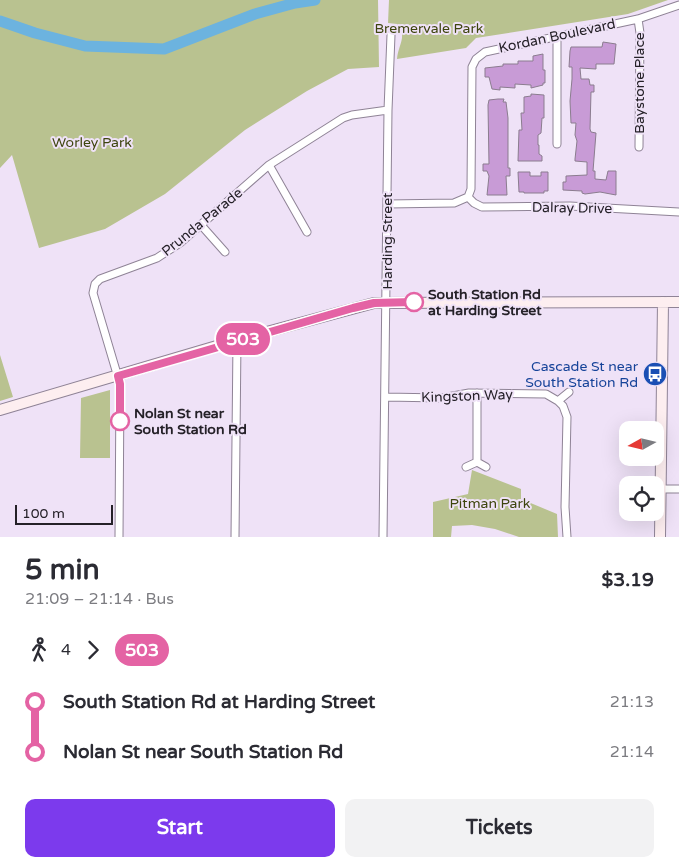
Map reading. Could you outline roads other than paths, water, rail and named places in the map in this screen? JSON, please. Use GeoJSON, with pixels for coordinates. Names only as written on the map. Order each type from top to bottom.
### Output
{"type":"FeatureCollection","features":[{"type":"Feature","properties":{"kind":"main road"},"geometry":{"type":"LineString","coordinates":[[0,410],[237,340],[353,308],[386,302],[679,302]]}},
{"type":"Feature","properties":{"kind":"main road"},"geometry":{"type":"LineString","coordinates":[[660,476],[663,302]]}},
{"type":"Feature","properties":{"kind":"main road"},"geometry":{"type":"LineString","coordinates":[[660,521],[660,537]]}},
{"type":"Feature","properties":{"kind":"street","name":"Kordan Boulevard"},"geometry":{"type":"LineString","coordinates":[[468,197],[471,189],[472,67],[476,59],[485,52],[638,19],[679,5]]}},
{"type":"Feature","properties":{"kind":"street","name":"Baystone Place"},"geometry":{"type":"LineString","coordinates":[[638,19],[640,33],[639,147]]}},
{"type":"Feature","properties":{"kind":"street","name":"Harding Street"},"geometry":{"type":"LineString","coordinates":[[384,537],[388,110],[391,35]]}},
{"type":"Feature","properties":{"kind":"street"},"geometry":{"type":"LineString","coordinates":[[557,36],[557,144]]}},
{"type":"Feature","properties":{"kind":"street","name":"Prunda Parade"},"geometry":{"type":"LineString","coordinates":[[118,376],[93,293],[95,284],[100,278],[157,258],[180,243],[269,165],[343,118],[388,110]]}},
{"type":"Feature","properties":{"kind":"street"},"geometry":{"type":"LineString","coordinates":[[269,165],[307,232]]}},
{"type":"Feature","properties":{"kind":"street"},"geometry":{"type":"LineString","coordinates":[[388,204],[454,203],[468,197]]}},
{"type":"Feature","properties":{"kind":"street","name":"Dalray Drive"},"geometry":{"type":"LineString","coordinates":[[468,197],[482,207],[570,206],[679,212]]}},
{"type":"Feature","properties":{"kind":"street"},"geometry":{"type":"LineString","coordinates":[[201,225],[225,252]]}},
{"type":"Feature","properties":{"kind":"street"},"geometry":{"type":"LineString","coordinates":[[235,537],[237,340]]}},
{"type":"Feature","properties":{"kind":"street"},"geometry":{"type":"LineString","coordinates":[[118,376],[120,384],[119,537]]}},
{"type":"Feature","properties":{"kind":"street"},"geometry":{"type":"LineString","coordinates":[[567,537],[565,507],[567,418],[563,406],[558,400],[569,392]]}},
{"type":"Feature","properties":{"kind":"street","name":"Kingston Way"},"geometry":{"type":"LineString","coordinates":[[385,397],[442,398],[469,393],[546,394],[558,400]]}},
{"type":"Feature","properties":{"kind":"street"},"geometry":{"type":"LineString","coordinates":[[477,393],[477,462]]}},
{"type":"Feature","properties":{"kind":"street"},"geometry":{"type":"LineString","coordinates":[[466,467],[477,462]]}},
{"type":"Feature","properties":{"kind":"street"},"geometry":{"type":"LineString","coordinates":[[477,462],[486,467]]}},
{"type":"Feature","properties":{"kind":"street"},"geometry":{"type":"LineString","coordinates":[[664,489],[679,489]]}},
{"type":"Feature","properties":{"kind":"waterway"},"geometry":{"type":"LineString","coordinates":[[0,21],[35,33],[85,46],[164,49],[255,14],[295,3],[315,0]]}},
{"type":"Feature","properties":{"kind":"place","name":"South Station Rd at Harding Street"},"geometry":{"type":"Point","coordinates":[414,302]}},
{"type":"Feature","properties":{"kind":"place","name":"Cascade St near South Station Rd"},"geometry":{"type":"Point","coordinates":[655,374]}},
{"type":"Feature","properties":{"kind":"place","name":"Nolan St near South Station Rd"},"geometry":{"type":"Point","coordinates":[120,421]}},
{"type":"Feature","properties":{"kind":"park label","name":"Bremervale Park"},"geometry":{"type":"Point","coordinates":[429,28]}},
{"type":"Feature","properties":{"kind":"park label","name":"Worley Park"},"geometry":{"type":"Point","coordinates":[92,142]}},
{"type":"Feature","properties":{"kind":"park label","name":"Pitman Park"},"geometry":{"type":"Point","coordinates":[490,503]}}]}
